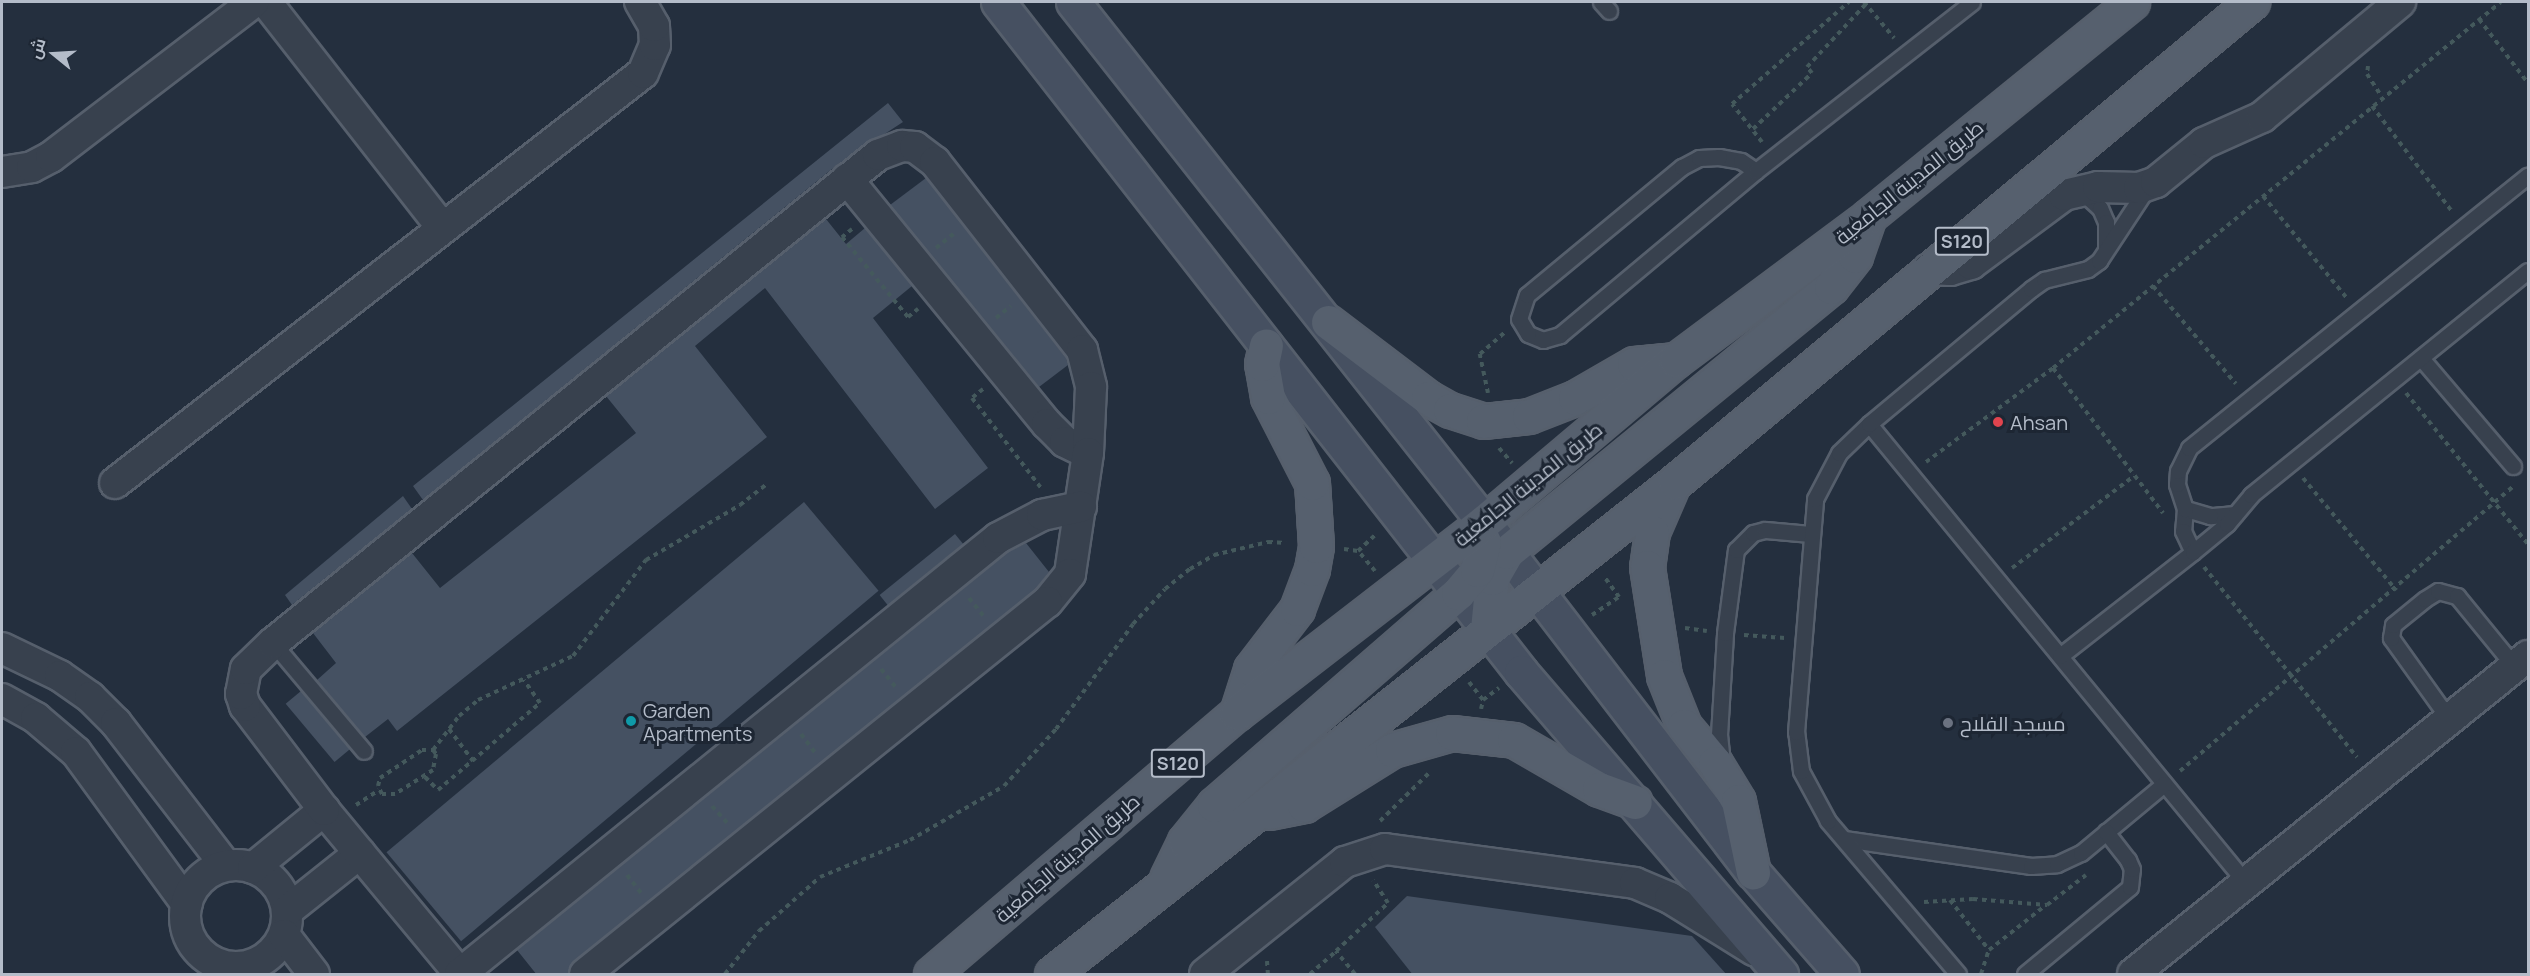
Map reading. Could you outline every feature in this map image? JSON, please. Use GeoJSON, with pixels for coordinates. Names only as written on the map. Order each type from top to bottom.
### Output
{"type":"FeatureCollection","features":[{"type":"Feature","properties":{"kind":"main road","name":"طريق المدينة الجامعية"},"geometry":{"type":"LineString","coordinates":[[932,975],[1237,713],[1484,522],[1676,360],[1869,216],[2132,2]]}},
{"type":"Feature","properties":{"kind":"main road","name":"S120"},"geometry":{"type":"LineString","coordinates":[[1675,482],[2252,2]]}},
{"type":"Feature","properties":{"kind":"main road"},"geometry":{"type":"LineString","coordinates":[[1487,629],[1492,579],[1507,552],[1831,287],[1855,256],[1869,216]]}},
{"type":"Feature","properties":{"kind":"main road"},"geometry":{"type":"LineString","coordinates":[[1328,322],[1408,385],[1466,416],[1483,421],[1529,416],[1575,398],[1634,364],[1676,360]]}},
{"type":"Feature","properties":{"kind":"main road"},"geometry":{"type":"LineString","coordinates":[[1237,713],[1251,669],[1297,609],[1312,569],[1316,546],[1312,483],[1268,397],[1262,364],[1266,345]]}},
{"type":"Feature","properties":{"kind":"main road"},"geometry":{"type":"LineString","coordinates":[[1052,975],[1164,885],[1261,812],[1535,589],[1675,482]]}},
{"type":"Feature","properties":{"kind":"main road"},"geometry":{"type":"LineString","coordinates":[[1675,482],[1658,515],[1649,550],[1648,575],[1664,676],[1675,710],[1727,781],[1745,823],[1753,872]]}},
{"type":"Feature","properties":{"kind":"main road"},"geometry":{"type":"LineString","coordinates":[[1164,885],[1185,841],[1214,805],[1458,593],[1478,570],[1484,522]]}},
{"type":"Feature","properties":{"kind":"main road"},"geometry":{"type":"LineString","coordinates":[[1261,812],[1304,805],[1411,742],[1472,732],[1514,740],[1599,789],[1635,802]]}},
{"type":"Feature","properties":{"kind":"street"},"geometry":{"type":"LineString","coordinates":[[2,172],[32,167],[51,157],[254,2]]}},
{"type":"Feature","properties":{"kind":"street"},"geometry":{"type":"LineString","coordinates":[[266,2],[442,227]]}},
{"type":"Feature","properties":{"kind":"street"},"geometry":{"type":"LineString","coordinates":[[115,483],[643,73],[655,45],[654,26],[640,2]]}},
{"type":"Feature","properties":{"kind":"street"},"geometry":{"type":"LineString","coordinates":[[998,2],[1458,593],[1773,965]]}},
{"type":"Feature","properties":{"kind":"street"},"geometry":{"type":"LineString","coordinates":[[1073,2],[1328,322],[1444,476],[1484,522],[1753,872],[1842,975]]}},
{"type":"Feature","properties":{"kind":"street"},"geometry":{"type":"LineString","coordinates":[[1929,269],[1950,270],[1971,264],[2042,208],[2079,190],[2148,186],[2204,143],[2262,117],[2400,2]]}},
{"type":"Feature","properties":{"kind":"street"},"geometry":{"type":"LineString","coordinates":[[585,975],[1002,638],[1064,585],[1074,563],[1069,508],[1088,453],[1088,368],[1073,333],[936,162],[915,147],[890,148],[847,179],[273,643],[246,669],[242,681],[243,700],[324,810],[460,974],[1012,529],[1069,508]]}},
{"type":"Feature","properties":{"kind":"street"},"geometry":{"type":"LineString","coordinates":[[847,179],[1056,434],[1088,453]]}},
{"type":"Feature","properties":{"kind":"street"},"geometry":{"type":"LineString","coordinates":[[2,648],[60,676],[90,697],[240,867],[276,884],[286,923],[314,975]]}},
{"type":"Feature","properties":{"kind":"street"},"geometry":{"type":"LineString","coordinates":[[2133,975],[2522,661]]}},
{"type":"Feature","properties":{"kind":"street"},"geometry":{"type":"LineString","coordinates":[[2,699],[57,734],[88,766],[187,904]]}},
{"type":"Feature","properties":{"kind":"street"},"geometry":{"type":"LineString","coordinates":[[88,766],[125,736]]}},
{"type":"Feature","properties":{"kind":"street"},"geometry":{"type":"LineString","coordinates":[[324,810],[240,867],[197,883],[187,904],[185,918],[193,944],[214,963],[244,971],[267,957],[286,923],[360,853]]}},
{"type":"Feature","properties":{"kind":"street"},"geometry":{"type":"LineString","coordinates":[[1205,975],[1334,870],[1358,855],[1399,849],[1626,880],[1670,898],[1773,965]]}},
{"type":"Feature","properties":{"kind":"lane"},"geometry":{"type":"LineString","coordinates":[[1756,171],[1741,161],[1719,157],[1690,162],[1527,295],[1519,319],[1535,338],[1552,339],[1560,335],[1756,171],[1972,2]]}},
{"type":"Feature","properties":{"kind":"lane"},"geometry":{"type":"LineString","coordinates":[[2193,552],[2183,531],[2185,509],[2177,484],[2182,459],[2190,448],[2529,175]]}},
{"type":"Feature","properties":{"kind":"lane"},"geometry":{"type":"LineString","coordinates":[[1958,975],[1844,839],[1808,789],[1797,752],[1815,500],[1829,467],[1869,424],[2031,289],[2052,278],[2088,269],[2106,250],[2148,186]]}},
{"type":"Feature","properties":{"kind":"lane"},"geometry":{"type":"LineString","coordinates":[[2079,190],[2100,208],[2106,222],[2106,250]]}},
{"type":"Feature","properties":{"kind":"lane"},"geometry":{"type":"LineString","coordinates":[[2060,656],[2193,552],[2235,514],[2251,495],[2529,271]]}},
{"type":"Feature","properties":{"kind":"lane"},"geometry":{"type":"LineString","coordinates":[[2421,358],[2513,466]]}},
{"type":"Feature","properties":{"kind":"lane"},"geometry":{"type":"LineString","coordinates":[[1869,424],[2246,883]]}},
{"type":"Feature","properties":{"kind":"lane"},"geometry":{"type":"LineString","coordinates":[[2185,509],[2210,516],[2235,514]]}},
{"type":"Feature","properties":{"kind":"lane"},"geometry":{"type":"LineString","coordinates":[[1727,781],[1719,735],[1725,633],[1736,550],[1743,540],[1765,531],[1811,534]]}},
{"type":"Feature","properties":{"kind":"lane"},"geometry":{"type":"LineString","coordinates":[[2450,719],[2392,644],[2393,625],[2412,609],[2438,591],[2451,592],[2522,661]]}},
{"type":"Feature","properties":{"kind":"lane"},"geometry":{"type":"LineString","coordinates":[[273,643],[364,751]]}},
{"type":"Feature","properties":{"kind":"lane"},"geometry":{"type":"LineString","coordinates":[[1844,839],[2044,866],[2069,860],[2164,784]]}},
{"type":"Feature","properties":{"kind":"lane"},"geometry":{"type":"LineString","coordinates":[[2025,975],[2125,894],[2132,869],[2106,832]]}},
{"type":"Feature","properties":{"kind":"path"},"geometry":{"type":"LineString","coordinates":[[1774,157],[1732,104],[1850,2]]}},
{"type":"Feature","properties":{"kind":"path"},"geometry":{"type":"LineString","coordinates":[[1911,474],[2053,368],[2501,2]]}},
{"type":"Feature","properties":{"kind":"path"},"geometry":{"type":"LineString","coordinates":[[1753,129],[1812,73],[1807,67],[1865,3],[1907,55]]}},
{"type":"Feature","properties":{"kind":"path"},"geometry":{"type":"LineString","coordinates":[[2479,19],[2529,83]]}},
{"type":"Feature","properties":{"kind":"path"},"geometry":{"type":"LineString","coordinates":[[2372,106],[2464,227]]}},
{"type":"Feature","properties":{"kind":"path"},"geometry":{"type":"LineString","coordinates":[[2263,196],[2358,312]]}},
{"type":"Feature","properties":{"kind":"path"},"geometry":{"type":"LineString","coordinates":[[873,212],[842,237],[908,317],[939,293]]}},
{"type":"Feature","properties":{"kind":"path"},"geometry":{"type":"LineString","coordinates":[[916,264],[978,214]]}},
{"type":"Feature","properties":{"kind":"path"},"geometry":{"type":"LineString","coordinates":[[975,335],[1035,286]]}},
{"type":"Feature","properties":{"kind":"path"},"geometry":{"type":"LineString","coordinates":[[2153,286],[2249,400]]}},
{"type":"Feature","properties":{"kind":"path"},"geometry":{"type":"LineString","coordinates":[[1466,416],[1467,408],[1489,400],[1480,354],[1519,319]]}},
{"type":"Feature","properties":{"kind":"path"},"geometry":{"type":"LineString","coordinates":[[2053,368],[2193,552],[2375,779]]}},
{"type":"Feature","properties":{"kind":"path"},"geometry":{"type":"LineString","coordinates":[[1005,372],[972,398],[1069,508]]}},
{"type":"Feature","properties":{"kind":"path"},"geometry":{"type":"LineString","coordinates":[[2394,378],[2529,544]]}},
{"type":"Feature","properties":{"kind":"path"},"geometry":{"type":"LineString","coordinates":[[2290,463],[2412,609]]}},
{"type":"Feature","properties":{"kind":"path"},"geometry":{"type":"LineString","coordinates":[[1997,579],[2134,476]]}},
{"type":"Feature","properties":{"kind":"path"},"geometry":{"type":"LineString","coordinates":[[2164,784],[2396,590],[2520,481]]}},
{"type":"Feature","properties":{"kind":"path"},"geometry":{"type":"LineString","coordinates":[[433,750],[416,752],[383,775],[378,786],[382,794],[391,796],[425,777],[436,765],[433,750],[448,729],[478,700],[560,664],[584,646],[628,579],[646,560],[740,505],[767,484]]}},
{"type":"Feature","properties":{"kind":"path"},"geometry":{"type":"LineString","coordinates":[[725,975],[759,932],[820,877],[910,840],[1004,786],[1056,729],[1133,624],[1165,589],[1190,569],[1214,555],[1268,542],[1316,546]]}},
{"type":"Feature","properties":{"kind":"path"},"geometry":{"type":"LineString","coordinates":[[951,577],[1002,638]]}},
{"type":"Feature","properties":{"kind":"path"},"geometry":{"type":"LineString","coordinates":[[864,648],[914,709]]}},
{"type":"Feature","properties":{"kind":"path"},"geometry":{"type":"LineString","coordinates":[[425,777],[438,790],[540,703],[524,680]]}},
{"type":"Feature","properties":{"kind":"path"},"geometry":{"type":"LineString","coordinates":[[1472,732],[1483,700]]}},
{"type":"Feature","properties":{"kind":"path"},"geometry":{"type":"LineString","coordinates":[[784,711],[832,775]]}},
{"type":"Feature","properties":{"kind":"path"},"geometry":{"type":"LineString","coordinates":[[448,729],[473,761]]}},
{"type":"Feature","properties":{"kind":"path"},"geometry":{"type":"LineString","coordinates":[[1310,975],[1388,903],[1358,855],[1389,810],[1439,763]]}},
{"type":"Feature","properties":{"kind":"path"},"geometry":{"type":"LineString","coordinates":[[695,784],[745,845]]}},
{"type":"Feature","properties":{"kind":"path"},"geometry":{"type":"LineString","coordinates":[[1981,975],[1989,950],[2120,850]]}},
{"type":"Feature","properties":{"kind":"path"},"geometry":{"type":"LineString","coordinates":[[609,854],[659,914]]}},
{"type":"Feature","properties":{"kind":"path"},"geometry":{"type":"LineString","coordinates":[[1899,904],[1949,899],[2046,905]]}},
{"type":"Feature","properties":{"kind":"path"},"geometry":{"type":"LineString","coordinates":[[1949,899],[1989,950]]}},
{"type":"Feature","properties":{"kind":"path"},"geometry":{"type":"LineString","coordinates":[[1336,951],[1355,975]]}},
{"type":"Feature","properties":{"kind":"building"},"geometry":{"type":"Polygon","coordinates":[[[888,103],[903,122],[837,165],[423,500],[413,486],[888,103]]]}},
{"type":"Feature","properties":{"kind":"building"},"geometry":{"type":"Polygon","coordinates":[[[926,178],[1066,358],[1068,365],[1039,387],[890,205],[926,178]]]}},
{"type":"Feature","properties":{"kind":"building"},"geometry":{"type":"Polygon","coordinates":[[[826,219],[846,244],[865,228],[912,286],[873,318],[988,468],[935,509],[765,288],[695,346],[767,437],[397,731],[388,719],[365,737],[317,680],[336,663],[313,633],[412,553],[440,588],[636,433],[606,396],[826,219]]]}},
{"type":"Feature","properties":{"kind":"building"},"geometry":{"type":"Polygon","coordinates":[[[403,496],[412,509],[292,605],[285,595],[403,496]]]}},
{"type":"Feature","properties":{"kind":"building","name":"Garden Apartments"},"geometry":{"type":"Polygon","coordinates":[[[804,502],[879,591],[461,941],[387,852],[804,502]]]}},
{"type":"Feature","properties":{"kind":"building"},"geometry":{"type":"Polygon","coordinates":[[[955,534],[963,544],[888,605],[880,595],[955,534]]]}},
{"type":"Feature","properties":{"kind":"building"},"geometry":{"type":"Polygon","coordinates":[[[1026,543],[1049,572],[1035,590],[574,961],[568,975],[537,975],[517,950],[1008,552],[1026,543]]]}},
{"type":"Feature","properties":{"kind":"building"},"geometry":{"type":"Polygon","coordinates":[[[301,691],[350,749],[335,762],[286,704],[301,691]]]}},
{"type":"Feature","properties":{"kind":"building"},"geometry":{"type":"Polygon","coordinates":[[[1407,896],[1692,936],[1727,975],[1413,975],[1375,927],[1407,896]]]}},
{"type":"Feature","properties":{"kind":"place","name":"Ahsan"},"geometry":{"type":"Point","coordinates":[1998,422]}},
{"type":"Feature","properties":{"kind":"place","name":"Garden Apartments"},"geometry":{"type":"Point","coordinates":[631,721]}},
{"type":"Feature","properties":{"kind":"place","name":"مسجد الفلاح"},"geometry":{"type":"Point","coordinates":[1948,723]}}]}
